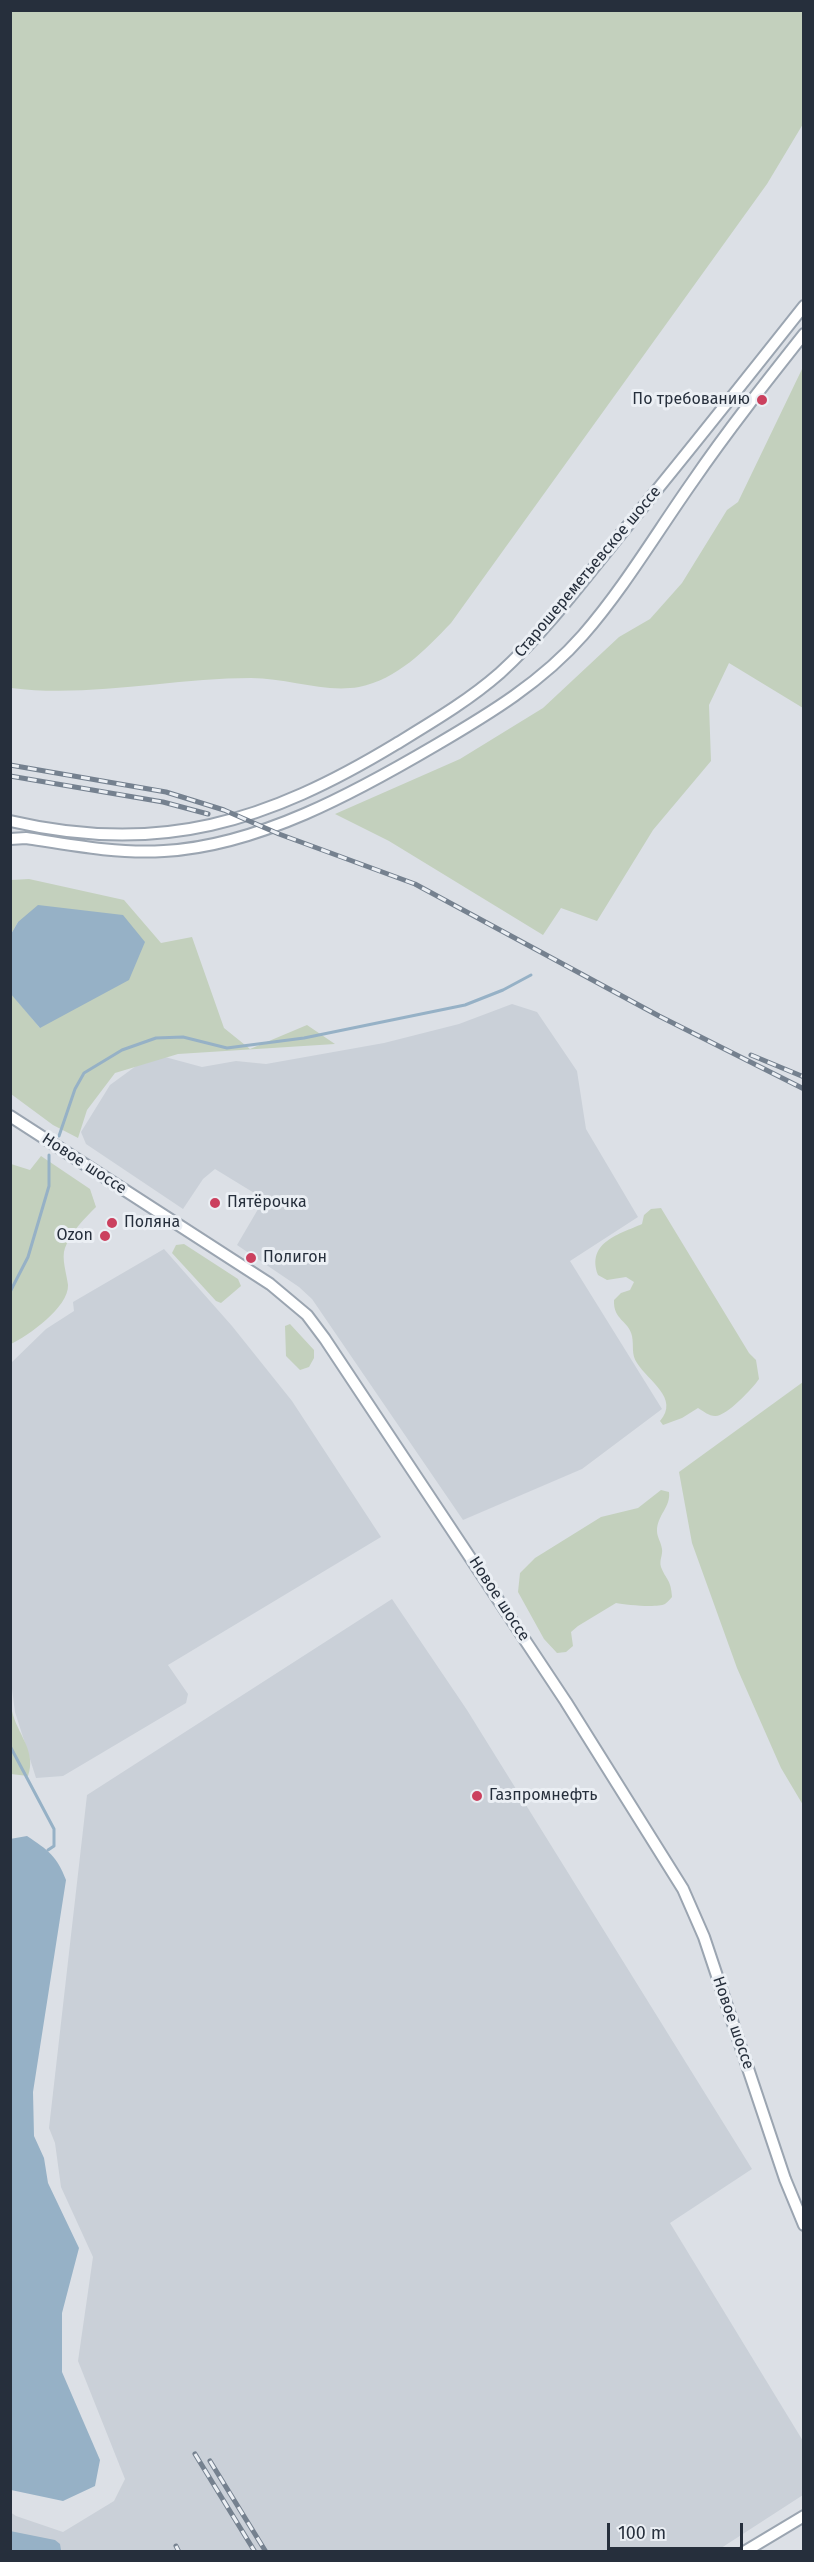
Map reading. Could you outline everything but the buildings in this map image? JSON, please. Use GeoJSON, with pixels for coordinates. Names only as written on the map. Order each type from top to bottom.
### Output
{"type":"FeatureCollection","features":[{"type":"Feature","properties":{"kind":"main road","name":"Старошереметьевское шоссе"},"geometry":{"type":"LineString","coordinates":[[10,821],[97,836],[138,836],[201,828],[257,813],[348,771],[441,718],[501,672],[551,620],[730,401],[804,306]]}},
{"type":"Feature","properties":{"kind":"main road","name":"Старошереметьевское шоссе"},"geometry":{"type":"LineString","coordinates":[[10,839],[26,838],[83,847],[165,851],[237,838],[283,823],[391,771],[510,699],[558,661],[606,608],[736,421],[804,334]]}},
{"type":"Feature","properties":{"kind":"main road","name":"Новое шоссе"},"geometry":{"type":"LineString","coordinates":[[10,1116],[270,1284],[307,1315],[325,1339],[566,1702],[683,1889],[704,1937],[785,2179],[804,2225]]}},
{"type":"Feature","properties":{"kind":"main road"},"geometry":{"type":"LineString","coordinates":[[744,2552],[804,2516]]}},
{"type":"Feature","properties":{"kind":"shaded area"},"geometry":{"type":"Polygon","coordinates":[[[512,1004],[537,1012],[577,1071],[586,1129],[638,1217],[570,1261],[662,1409],[582,1469],[463,1520],[312,1299],[299,1287],[237,1245],[264,1199],[215,1169],[203,1179],[183,1209],[86,1144],[81,1132],[110,1085],[136,1066],[165,1057],[202,1067],[236,1061],[266,1064],[384,1043],[459,1024],[512,1004]]]}},
{"type":"Feature","properties":{"kind":"shaded area"},"geometry":{"type":"Polygon","coordinates":[[[164,1249],[232,1326],[292,1401],[381,1537],[168,1665],[188,1694],[186,1703],[63,1776],[36,1778],[15,1712],[10,1673],[11,1363],[46,1329],[74,1311],[73,1302],[164,1249]]]}},
{"type":"Feature","properties":{"kind":"shaded area"},"geometry":{"type":"Polygon","coordinates":[[[392,1599],[467,1710],[752,2169],[670,2223],[803,2441],[803,2495],[715,2552],[11,2551],[10,2512],[63,2532],[114,2501],[125,2479],[78,2361],[93,2257],[61,2187],[55,2143],[49,2128],[87,1795],[392,1599]]]}},
{"type":"Feature","properties":{"kind":"green space"},"geometry":{"type":"Polygon","coordinates":[[[11,10],[803,11],[803,124],[767,184],[451,623],[410,662],[373,683],[346,688],[319,687],[251,678],[70,691],[11,688],[11,10]]]}},
{"type":"Feature","properties":{"kind":"green space"},"geometry":{"type":"Polygon","coordinates":[[[803,367],[803,708],[729,663],[709,705],[711,761],[653,830],[597,921],[561,908],[543,935],[389,841],[335,814],[460,759],[543,708],[619,637],[650,619],[682,583],[727,510],[738,502],[803,367]]]}},
{"type":"Feature","properties":{"kind":"green space"},"geometry":{"type":"Polygon","coordinates":[[[29,879],[124,900],[161,943],[192,937],[224,1028],[250,1049],[307,1025],[335,1044],[178,1054],[115,1073],[87,1110],[78,1138],[53,1125],[11,1094],[11,993],[40,1028],[18,922],[11,934],[11,880],[29,879]]]}},
{"type":"Feature","properties":{"kind":"green space"},"geometry":{"type":"Polygon","coordinates":[[[41,1156],[90,1189],[96,1207],[74,1231],[65,1248],[67,1294],[46,1320],[11,1344],[11,1164],[30,1170],[41,1156]]]}},
{"type":"Feature","properties":{"kind":"green space"},"geometry":{"type":"Polygon","coordinates":[[[661,1208],[749,1353],[756,1360],[759,1379],[739,1401],[720,1415],[711,1415],[698,1408],[682,1418],[663,1425],[660,1421],[665,1413],[664,1397],[635,1360],[632,1336],[614,1307],[614,1300],[621,1293],[630,1290],[634,1282],[626,1277],[607,1280],[598,1275],[596,1264],[597,1255],[607,1241],[642,1224],[644,1215],[651,1209],[661,1208]]]}},
{"type":"Feature","properties":{"kind":"green space"},"geometry":{"type":"Polygon","coordinates":[[[184,1244],[238,1279],[241,1286],[221,1303],[216,1301],[172,1253],[176,1245],[184,1244]]]}},
{"type":"Feature","properties":{"kind":"green space"},"geometry":{"type":"Polygon","coordinates":[[[290,1324],[314,1350],[314,1358],[309,1367],[300,1370],[286,1356],[285,1326],[290,1324]]]}},
{"type":"Feature","properties":{"kind":"green space"},"geometry":{"type":"Polygon","coordinates":[[[803,1382],[803,1805],[781,1768],[737,1668],[692,1543],[679,1472],[803,1382]]]}},
{"type":"Feature","properties":{"kind":"green space"},"geometry":{"type":"Polygon","coordinates":[[[661,1490],[669,1492],[669,1497],[659,1520],[657,1533],[662,1549],[661,1567],[669,1583],[672,1597],[665,1604],[655,1606],[616,1603],[578,1626],[571,1632],[573,1646],[566,1652],[557,1653],[544,1639],[518,1592],[520,1573],[535,1558],[601,1517],[638,1508],[661,1490]]]}},
{"type":"Feature","properties":{"kind":"green space"},"geometry":{"type":"Polygon","coordinates":[[[11,1691],[14,1719],[30,1759],[28,1776],[11,1774],[11,1691]]]}},
{"type":"Feature","properties":{"kind":"water"},"geometry":{"type":"Polygon","coordinates":[[[38,905],[123,915],[145,942],[129,980],[40,1028],[10,993],[11,934],[18,922],[38,905]]]}},
{"type":"Feature","properties":{"kind":"water"},"geometry":{"type":"Polygon","coordinates":[[[27,1836],[51,1854],[66,1880],[33,2092],[34,2136],[44,2158],[48,2183],[79,2248],[62,2313],[62,2372],[100,2460],[95,2486],[63,2501],[11,2490],[10,1839],[27,1836]]]}},
{"type":"Feature","properties":{"kind":"water"},"geometry":{"type":"Polygon","coordinates":[[[10,2531],[55,2540],[60,2544],[61,2550],[11,2551],[10,2531]]]}},
{"type":"Feature","properties":{"kind":"waterway"},"geometry":{"type":"LineString","coordinates":[[59,1136],[75,1089],[84,1073],[122,1050],[156,1038],[183,1037],[227,1048],[304,1038],[465,1005],[503,990],[531,975]]}},
{"type":"Feature","properties":{"kind":"waterway"},"geometry":{"type":"LineString","coordinates":[[10,1292],[28,1257],[49,1186],[49,1155]]}},
{"type":"Feature","properties":{"kind":"waterway"},"geometry":{"type":"LineString","coordinates":[[10,1746],[54,1829],[54,1846],[48,1850]]}},
{"type":"Feature","properties":{"kind":"railway"},"geometry":{"type":"LineString","coordinates":[[10,765],[166,792],[224,810],[279,834],[415,884],[659,1016],[804,1089]]}},
{"type":"Feature","properties":{"kind":"railway"},"geometry":{"type":"LineString","coordinates":[[10,776],[163,802],[208,814]]}},
{"type":"Feature","properties":{"kind":"railway"},"geometry":{"type":"LineString","coordinates":[[751,1055],[804,1077]]}},
{"type":"Feature","properties":{"kind":"railway"},"geometry":{"type":"LineString","coordinates":[[195,2454],[255,2552]]}},
{"type":"Feature","properties":{"kind":"railway"},"geometry":{"type":"LineString","coordinates":[[210,2461],[266,2552]]}},
{"type":"Feature","properties":{"kind":"railway"},"geometry":{"type":"LineString","coordinates":[[176,2546],[179,2552]]}},
{"type":"Feature","properties":{"kind":"place","name":"По требованию"},"geometry":{"type":"Point","coordinates":[762,400]}},
{"type":"Feature","properties":{"kind":"place","name":"Пятёрочка"},"geometry":{"type":"Point","coordinates":[215,1203]}},
{"type":"Feature","properties":{"kind":"place","name":"Поляна"},"geometry":{"type":"Point","coordinates":[112,1223]}},
{"type":"Feature","properties":{"kind":"place","name":"Ozon"},"geometry":{"type":"Point","coordinates":[105,1236]}},
{"type":"Feature","properties":{"kind":"place","name":"Полигон"},"geometry":{"type":"Point","coordinates":[251,1258]}},
{"type":"Feature","properties":{"kind":"place","name":"Газпромнефть"},"geometry":{"type":"Point","coordinates":[477,1796]}}]}
